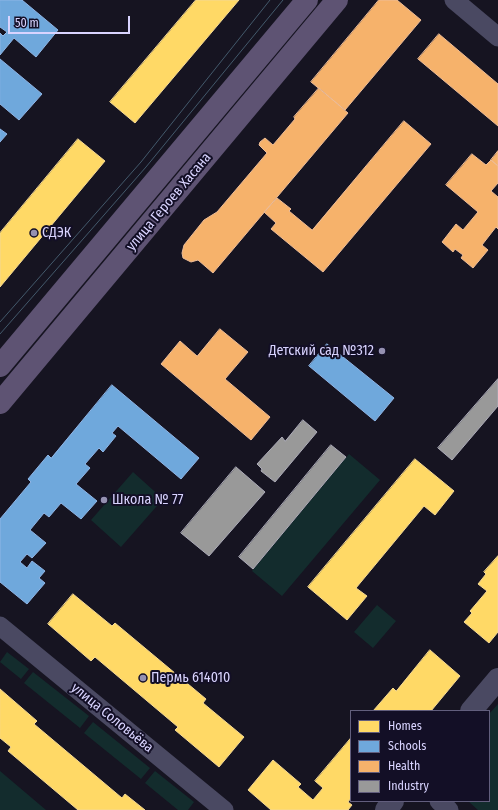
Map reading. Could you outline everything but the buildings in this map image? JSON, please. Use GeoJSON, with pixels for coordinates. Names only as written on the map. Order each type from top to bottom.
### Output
{"type":"FeatureCollection","features":[{"type":"Feature","properties":{"kind":"main road","name":"улица Героев Хасана"},"geometry":{"type":"LineString","coordinates":[[0,366],[307,0]]}},
{"type":"Feature","properties":{"kind":"main road","name":"улица Героев Хасана"},"geometry":{"type":"LineString","coordinates":[[0,403],[337,0]]}},
{"type":"Feature","properties":{"kind":"street"},"geometry":{"type":"LineString","coordinates":[[454,0],[498,37]]}},
{"type":"Feature","properties":{"kind":"street","name":"улица Соловьёва"},"geometry":{"type":"LineString","coordinates":[[0,626],[224,810]]}},
{"type":"Feature","properties":{"kind":"street"},"geometry":{"type":"LineString","coordinates":[[472,710],[498,679]]}},
{"type":"Feature","properties":{"kind":"street"},"geometry":{"type":"LineString","coordinates":[[386,810],[393,802]]}},
{"type":"Feature","properties":{"kind":"street"},"geometry":{"type":"LineString","coordinates":[[440,802],[449,810]]}},
{"type":"Feature","properties":{"kind":"green space"},"geometry":{"type":"Polygon","coordinates":[[[349,454],[380,480],[282,596],[252,571],[349,454]]]}},
{"type":"Feature","properties":{"kind":"green space"},"geometry":{"type":"Polygon","coordinates":[[[133,472],[163,499],[121,547],[91,520],[133,472]]]}},
{"type":"Feature","properties":{"kind":"green space"},"geometry":{"type":"Polygon","coordinates":[[[377,605],[396,621],[373,648],[354,632],[377,605]]]}},
{"type":"Feature","properties":{"kind":"green space"},"geometry":{"type":"Polygon","coordinates":[[[7,652],[29,669],[21,679],[0,662],[7,652]]]}},
{"type":"Feature","properties":{"kind":"green space"},"geometry":{"type":"Polygon","coordinates":[[[33,672],[89,716],[80,728],[24,683],[33,672]]]}},
{"type":"Feature","properties":{"kind":"green space"},"geometry":{"type":"Polygon","coordinates":[[[498,704],[498,810],[478,810],[469,802],[490,802],[490,713],[498,704]]]}},
{"type":"Feature","properties":{"kind":"green space"},"geometry":{"type":"Polygon","coordinates":[[[93,722],[150,768],[141,779],[84,733],[93,722]]]}},
{"type":"Feature","properties":{"kind":"green space"},"geometry":{"type":"Polygon","coordinates":[[[0,771],[46,810],[0,810],[0,771]]]}},
{"type":"Feature","properties":{"kind":"green space"},"geometry":{"type":"Polygon","coordinates":[[[155,771],[194,802],[188,810],[178,810],[145,783],[155,771]]]}},
{"type":"Feature","properties":{"kind":"tram line"},"geometry":{"type":"LineString","coordinates":[[0,322],[141,162],[270,0]]}},
{"type":"Feature","properties":{"kind":"tram line"},"geometry":{"type":"LineString","coordinates":[[0,334],[146,167],[283,0]]}},
{"type":"Feature","properties":{"kind":"place","name":"СДЭК"},"geometry":{"type":"Point","coordinates":[34,233]}},
{"type":"Feature","properties":{"kind":"place","name":"Детский сад №312"},"geometry":{"type":"Point","coordinates":[382,351]}},
{"type":"Feature","properties":{"kind":"place","name":"Школа № 77"},"geometry":{"type":"Point","coordinates":[104,500]}},
{"type":"Feature","properties":{"kind":"place","name":"Пермь 614010"},"geometry":{"type":"Point","coordinates":[143,678]}}]}
